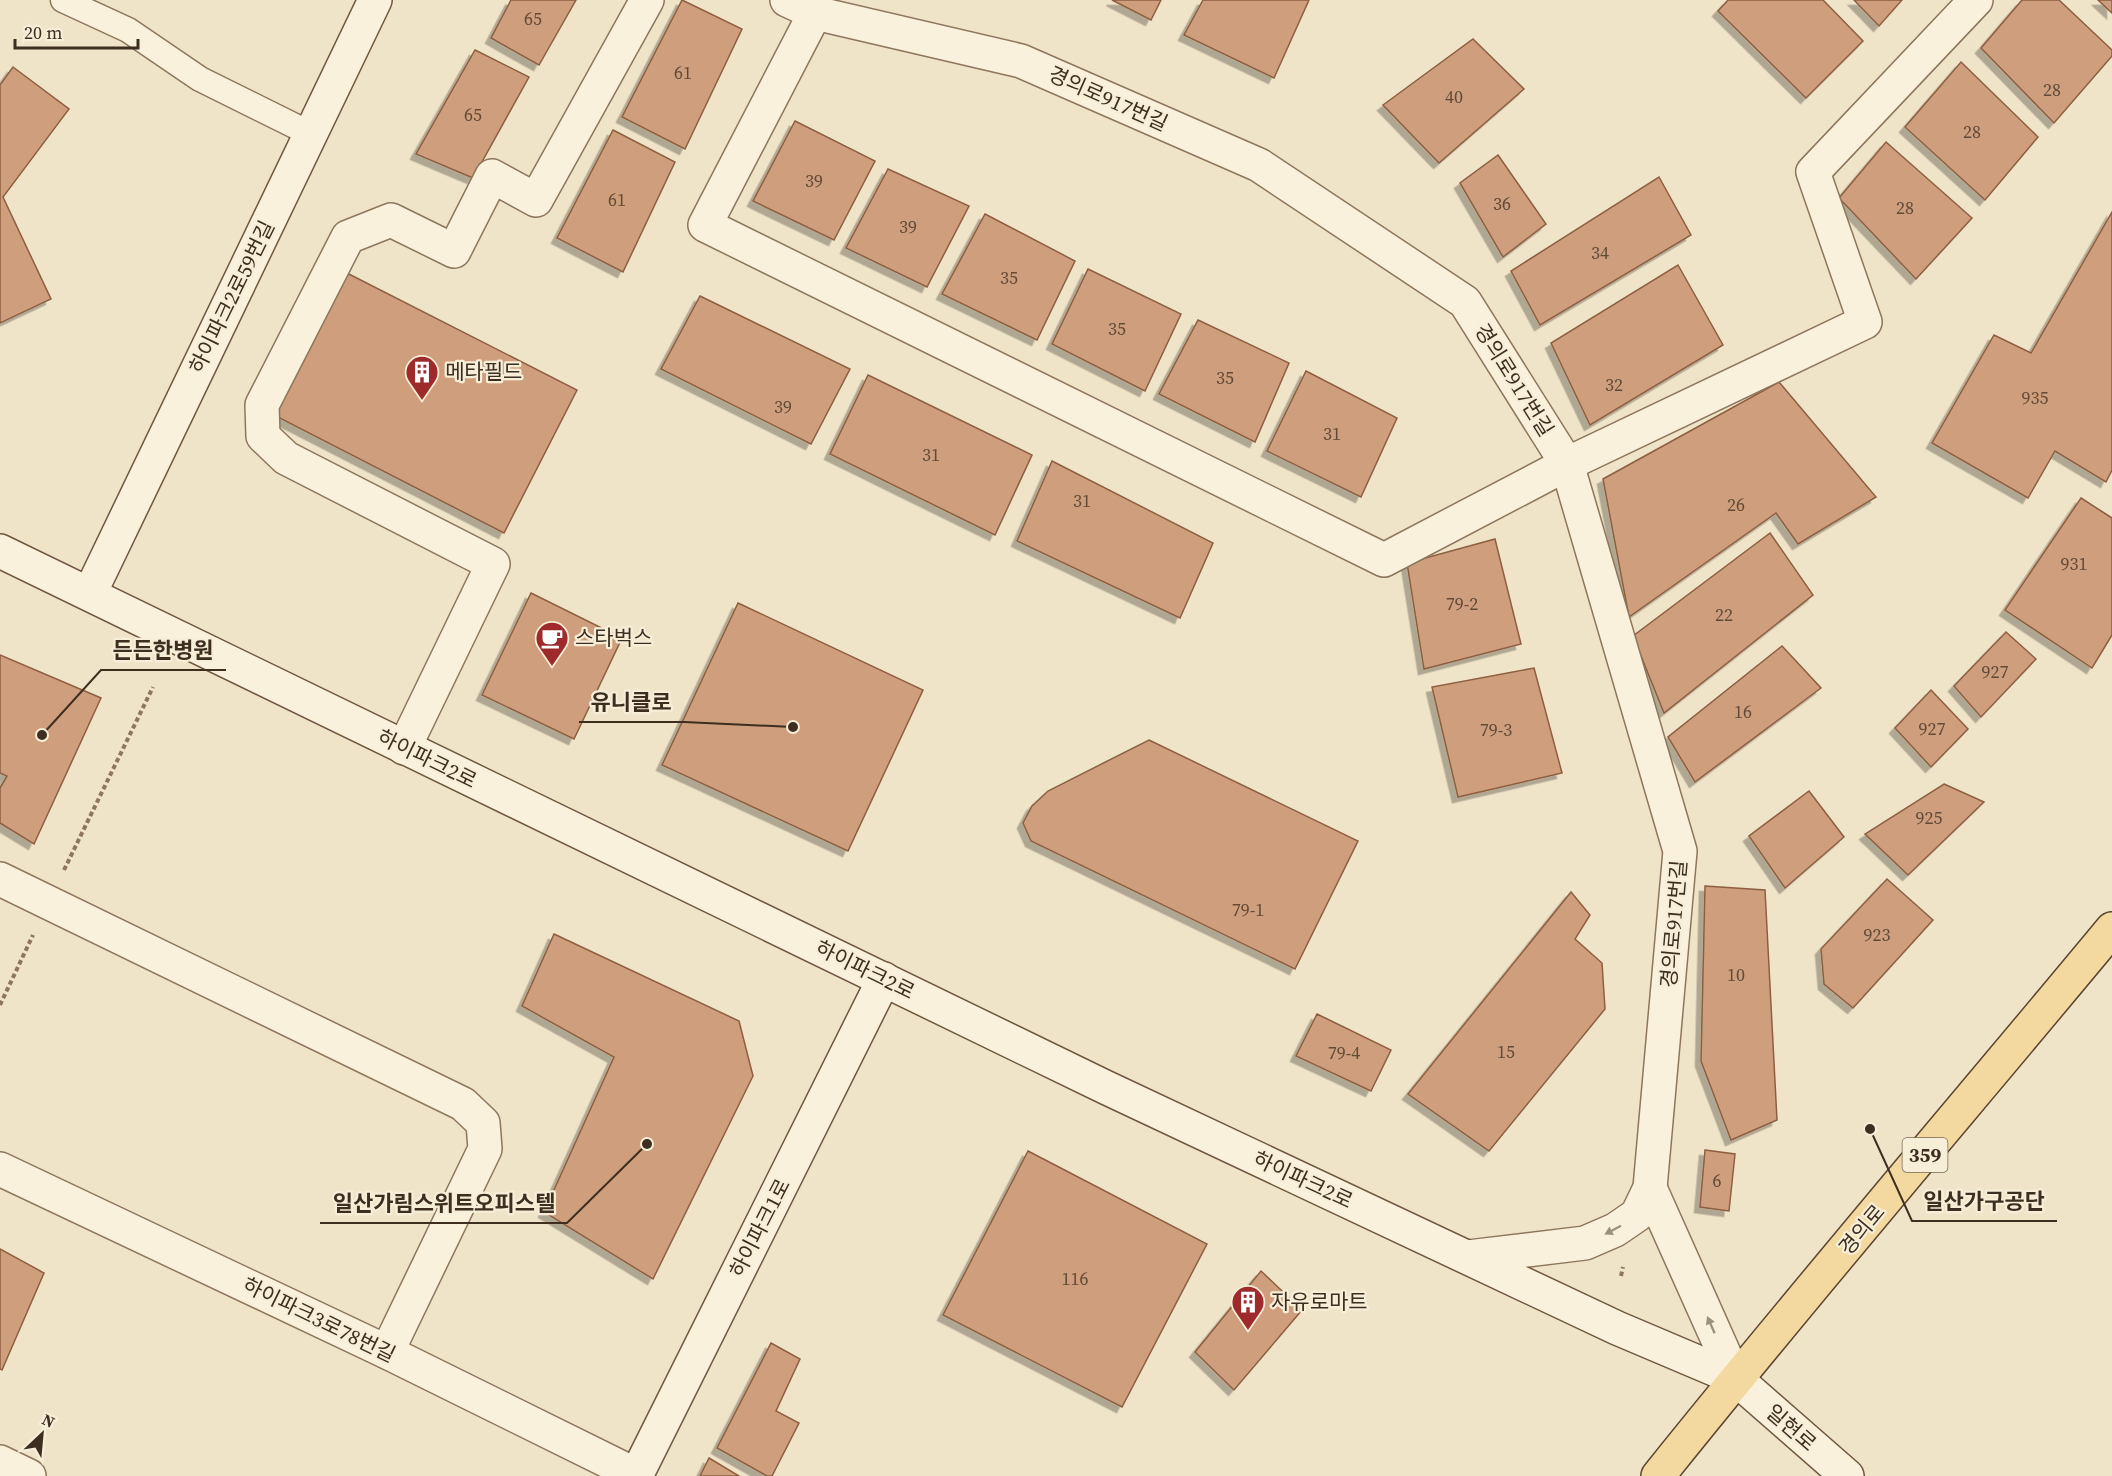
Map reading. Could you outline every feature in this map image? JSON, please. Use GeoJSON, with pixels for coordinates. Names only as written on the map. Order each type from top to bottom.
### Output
{"type":"FeatureCollection","features":[{"type":"Feature","properties":{"kind":"main road","name":"경의로"},"geometry":{"type":"LineString","coordinates":[[1658,1476],[1735,1378],[1825,1276],[2112,929]]}},
{"type":"Feature","properties":{"kind":"street","name":"하이파크2로59번길"},"geometry":{"type":"LineString","coordinates":[[90,593],[375,0]]}},
{"type":"Feature","properties":{"kind":"street"},"geometry":{"type":"LineString","coordinates":[[404,748],[493,564],[286,458],[263,436],[262,405],[348,237],[391,220],[454,251],[492,176],[536,200],[646,0]]}},
{"type":"Feature","properties":{"kind":"street"},"geometry":{"type":"LineString","coordinates":[[801,7],[705,225],[1384,560],[1567,464],[1865,322],[1813,172],[1976,0]]}},
{"type":"Feature","properties":{"kind":"street","name":"경의로917번길"},"geometry":{"type":"LineString","coordinates":[[801,7],[1021,61],[1259,165],[1465,302],[1567,464],[1680,851],[1650,1188]]}},
{"type":"Feature","properties":{"kind":"street","name":"하이파크2로"},"geometry":{"type":"LineString","coordinates":[[0,550],[1106,1087],[1617,1328],[1735,1378]]}},
{"type":"Feature","properties":{"kind":"street"},"geometry":{"type":"LineString","coordinates":[[0,879],[463,1104],[483,1123],[485,1149],[387,1352]]}},
{"type":"Feature","properties":{"kind":"street","name":"하이파크1로"},"geometry":{"type":"LineString","coordinates":[[636,1476],[884,979]]}},
{"type":"Feature","properties":{"kind":"street","name":"하이파크3로78번길"},"geometry":{"type":"LineString","coordinates":[[0,1169],[387,1352],[636,1476]]}},
{"type":"Feature","properties":{"kind":"street"},"geometry":{"type":"LineString","coordinates":[[1468,1257],[1585,1243],[1616,1230],[1637,1215],[1650,1188]]}},
{"type":"Feature","properties":{"kind":"street"},"geometry":{"type":"LineString","coordinates":[[1650,1188],[1735,1378]]}},
{"type":"Feature","properties":{"kind":"street","name":"일현로"},"geometry":{"type":"LineString","coordinates":[[1735,1378],[1847,1476]]}},
{"type":"Feature","properties":{"kind":"street"},"geometry":{"type":"LineString","coordinates":[[0,1462],[29,1476]]}},
{"type":"Feature","properties":{"kind":"lane"},"geometry":{"type":"LineString","coordinates":[[63,0],[128,30],[200,79],[311,134]]}},
{"type":"Feature","properties":{"kind":"path"},"geometry":{"type":"LineString","coordinates":[[59,881],[153,687]]}},
{"type":"Feature","properties":{"kind":"path"},"geometry":{"type":"LineString","coordinates":[[0,1005],[34,933]]}},
{"type":"Feature","properties":{"kind":"building"},"geometry":{"type":"Polygon","coordinates":[[[511,0],[576,0],[539,65],[491,38],[511,0]]]}},
{"type":"Feature","properties":{"kind":"building"},"geometry":{"type":"Polygon","coordinates":[[[682,0],[742,29],[685,149],[622,117],[682,0]]]}},
{"type":"Feature","properties":{"kind":"building"},"geometry":{"type":"Polygon","coordinates":[[[1112,0],[1161,0],[1151,20],[1112,0]]]}},
{"type":"Feature","properties":{"kind":"building"},"geometry":{"type":"Polygon","coordinates":[[[1203,0],[1309,0],[1274,78],[1184,35],[1203,0]]]}},
{"type":"Feature","properties":{"kind":"building"},"geometry":{"type":"Polygon","coordinates":[[[1728,0],[1823,0],[1863,41],[1806,98],[1718,11],[1728,0]]]}},
{"type":"Feature","properties":{"kind":"building"},"geometry":{"type":"Polygon","coordinates":[[[1854,0],[1902,0],[1879,26],[1854,0]]]}},
{"type":"Feature","properties":{"kind":"building"},"geometry":{"type":"Polygon","coordinates":[[[2022,0],[2059,0],[2112,50],[2112,56],[2054,123],[1981,48],[2022,0]]]}},
{"type":"Feature","properties":{"kind":"building"},"geometry":{"type":"Polygon","coordinates":[[[2098,0],[2112,0],[2112,13],[2098,0]]]}},
{"type":"Feature","properties":{"kind":"building"},"geometry":{"type":"Polygon","coordinates":[[[1473,39],[1524,89],[1439,163],[1383,105],[1473,39]]]}},
{"type":"Feature","properties":{"kind":"building"},"geometry":{"type":"Polygon","coordinates":[[[475,50],[529,77],[473,178],[416,154],[475,50]]]}},
{"type":"Feature","properties":{"kind":"building"},"geometry":{"type":"Polygon","coordinates":[[[1961,62],[2038,137],[1985,200],[1905,127],[1961,62]]]}},
{"type":"Feature","properties":{"kind":"building"},"geometry":{"type":"Polygon","coordinates":[[[13,67],[69,109],[3,197],[51,299],[0,323],[0,85],[13,67]]]}},
{"type":"Feature","properties":{"kind":"building"},"geometry":{"type":"Polygon","coordinates":[[[795,121],[875,161],[834,240],[753,201],[795,121]]]}},
{"type":"Feature","properties":{"kind":"building"},"geometry":{"type":"Polygon","coordinates":[[[613,130],[675,162],[623,272],[557,238],[613,130]]]}},
{"type":"Feature","properties":{"kind":"building"},"geometry":{"type":"Polygon","coordinates":[[[1886,142],[1972,218],[1916,279],[1839,198],[1886,142]]]}},
{"type":"Feature","properties":{"kind":"building"},"geometry":{"type":"Polygon","coordinates":[[[1498,155],[1546,224],[1503,257],[1460,183],[1498,155]]]}},
{"type":"Feature","properties":{"kind":"building"},"geometry":{"type":"Polygon","coordinates":[[[888,169],[969,206],[927,287],[846,248],[888,169]]]}},
{"type":"Feature","properties":{"kind":"building"},"geometry":{"type":"Polygon","coordinates":[[[1659,177],[1691,235],[1540,325],[1511,271],[1659,177]]]}},
{"type":"Feature","properties":{"kind":"building"},"geometry":{"type":"Polygon","coordinates":[[[2112,212],[2112,470],[2106,482],[2055,451],[2028,498],[1932,443],[1994,335],[2031,353],[2112,212]]]}},
{"type":"Feature","properties":{"kind":"building"},"geometry":{"type":"Polygon","coordinates":[[[985,214],[1075,261],[1037,340],[942,294],[985,214]]]}},
{"type":"Feature","properties":{"kind":"building"},"geometry":{"type":"Polygon","coordinates":[[[1678,265],[1723,345],[1590,425],[1551,343],[1678,265]]]}},
{"type":"Feature","properties":{"kind":"building"},"geometry":{"type":"Polygon","coordinates":[[[1088,269],[1181,314],[1145,391],[1052,344],[1088,269]]]}},
{"type":"Feature","properties":{"kind":"building","name":"메타필드"},"geometry":{"type":"Polygon","coordinates":[[[341,270],[577,390],[504,533],[268,412],[341,270]]]}},
{"type":"Feature","properties":{"kind":"building"},"geometry":{"type":"Polygon","coordinates":[[[700,296],[850,369],[811,444],[661,369],[700,296]]]}},
{"type":"Feature","properties":{"kind":"building"},"geometry":{"type":"Polygon","coordinates":[[[1198,320],[1289,363],[1255,442],[1159,394],[1198,320]]]}},
{"type":"Feature","properties":{"kind":"building"},"geometry":{"type":"Polygon","coordinates":[[[1306,371],[1397,418],[1361,497],[1267,451],[1306,371]]]}},
{"type":"Feature","properties":{"kind":"building"},"geometry":{"type":"Polygon","coordinates":[[[868,375],[1032,455],[995,535],[830,454],[868,375]]]}},
{"type":"Feature","properties":{"kind":"building"},"geometry":{"type":"Polygon","coordinates":[[[1779,382],[1876,497],[1798,544],[1776,513],[1629,617],[1603,479],[1779,382]]]}},
{"type":"Feature","properties":{"kind":"building"},"geometry":{"type":"Polygon","coordinates":[[[1052,461],[1213,543],[1180,618],[1017,541],[1052,461]]]}},
{"type":"Feature","properties":{"kind":"building"},"geometry":{"type":"Polygon","coordinates":[[[2081,498],[2112,518],[2112,635],[2092,668],[2005,610],[2081,498]]]}},
{"type":"Feature","properties":{"kind":"building"},"geometry":{"type":"Polygon","coordinates":[[[1770,533],[1813,595],[1664,713],[1633,636],[1770,533]]]}},
{"type":"Feature","properties":{"kind":"building"},"geometry":{"type":"Polygon","coordinates":[[[1495,539],[1521,644],[1424,669],[1407,563],[1495,539]]]}},
{"type":"Feature","properties":{"kind":"building","name":"스타벅스"},"geometry":{"type":"Polygon","coordinates":[[[531,593],[622,638],[574,739],[482,695],[531,593]]]}},
{"type":"Feature","properties":{"kind":"building"},"geometry":{"type":"Polygon","coordinates":[[[738,603],[923,690],[848,851],[662,765],[738,603]]]}},
{"type":"Feature","properties":{"kind":"building"},"geometry":{"type":"Polygon","coordinates":[[[2006,632],[2036,659],[1981,717],[1954,686],[2006,632]]]}},
{"type":"Feature","properties":{"kind":"building"},"geometry":{"type":"Polygon","coordinates":[[[1782,646],[1821,688],[1695,782],[1668,737],[1782,646]]]}},
{"type":"Feature","properties":{"kind":"building"},"geometry":{"type":"Polygon","coordinates":[[[0,655],[101,698],[34,844],[0,823],[0,788],[7,776],[0,773],[0,655]]]}},
{"type":"Feature","properties":{"kind":"building"},"geometry":{"type":"Polygon","coordinates":[[[1534,668],[1562,773],[1458,797],[1432,687],[1534,668]]]}},
{"type":"Feature","properties":{"kind":"building"},"geometry":{"type":"Polygon","coordinates":[[[1931,690],[1968,729],[1931,767],[1895,728],[1931,690]]]}},
{"type":"Feature","properties":{"kind":"building"},"geometry":{"type":"Polygon","coordinates":[[[1149,740],[1358,841],[1295,969],[1031,841],[1023,823],[1032,806],[1048,791],[1149,740]]]}},
{"type":"Feature","properties":{"kind":"building"},"geometry":{"type":"Polygon","coordinates":[[[1944,784],[1984,802],[1908,875],[1865,834],[1944,784]]]}},
{"type":"Feature","properties":{"kind":"building"},"geometry":{"type":"Polygon","coordinates":[[[1809,791],[1844,837],[1785,888],[1749,836],[1809,791]]]}},
{"type":"Feature","properties":{"kind":"building"},"geometry":{"type":"Polygon","coordinates":[[[1887,879],[1933,920],[1853,1008],[1824,984],[1821,949],[1887,879]]]}},
{"type":"Feature","properties":{"kind":"building"},"geometry":{"type":"Polygon","coordinates":[[[1705,886],[1765,890],[1777,1120],[1731,1140],[1701,1061],[1705,886]]]}},
{"type":"Feature","properties":{"kind":"building"},"geometry":{"type":"Polygon","coordinates":[[[1571,892],[1590,915],[1575,939],[1602,963],[1605,1009],[1489,1151],[1408,1094],[1571,892]]]}},
{"type":"Feature","properties":{"kind":"building"},"geometry":{"type":"Polygon","coordinates":[[[554,934],[739,1021],[753,1076],[653,1279],[544,1212],[614,1057],[522,1006],[554,934]]]}},
{"type":"Feature","properties":{"kind":"building"},"geometry":{"type":"Polygon","coordinates":[[[1317,1014],[1391,1050],[1371,1091],[1296,1056],[1317,1014]]]}},
{"type":"Feature","properties":{"kind":"building"},"geometry":{"type":"Polygon","coordinates":[[[1705,1150],[1735,1154],[1729,1211],[1700,1207],[1705,1150]]]}},
{"type":"Feature","properties":{"kind":"building"},"geometry":{"type":"Polygon","coordinates":[[[1028,1151],[1207,1244],[1122,1407],[943,1315],[1028,1151]]]}},
{"type":"Feature","properties":{"kind":"building"},"geometry":{"type":"Polygon","coordinates":[[[0,1249],[44,1273],[2,1370],[0,1369],[0,1249]]]}},
{"type":"Feature","properties":{"kind":"building","name":"자유로마트"},"geometry":{"type":"Polygon","coordinates":[[[1261,1271],[1302,1310],[1234,1390],[1195,1352],[1261,1271]]]}},
{"type":"Feature","properties":{"kind":"building"},"geometry":{"type":"Polygon","coordinates":[[[771,1343],[800,1359],[776,1411],[799,1423],[772,1476],[767,1476],[717,1448],[771,1343]]]}},
{"type":"Feature","properties":{"kind":"building"},"geometry":{"type":"Polygon","coordinates":[[[709,1458],[739,1476],[700,1476],[709,1458]]]}},
{"type":"Feature","properties":{"kind":"place","name":"메타필드"},"geometry":{"type":"Point","coordinates":[422,401]}},
{"type":"Feature","properties":{"kind":"place","name":"스타벅스"},"geometry":{"type":"Point","coordinates":[552,667]}},
{"type":"Feature","properties":{"kind":"place","name":"유니클로"},"geometry":{"type":"Point","coordinates":[793,727]}},
{"type":"Feature","properties":{"kind":"place","name":"든든한병원"},"geometry":{"type":"Point","coordinates":[42,735]}},
{"type":"Feature","properties":{"kind":"place","name":"일산가구공단"},"geometry":{"type":"Point","coordinates":[1870,1129]}},
{"type":"Feature","properties":{"kind":"place","name":"일산가림스위트오피스텔"},"geometry":{"type":"Point","coordinates":[647,1144]}},
{"type":"Feature","properties":{"kind":"place","name":"자유로마트"},"geometry":{"type":"Point","coordinates":[1248,1331]}}]}
